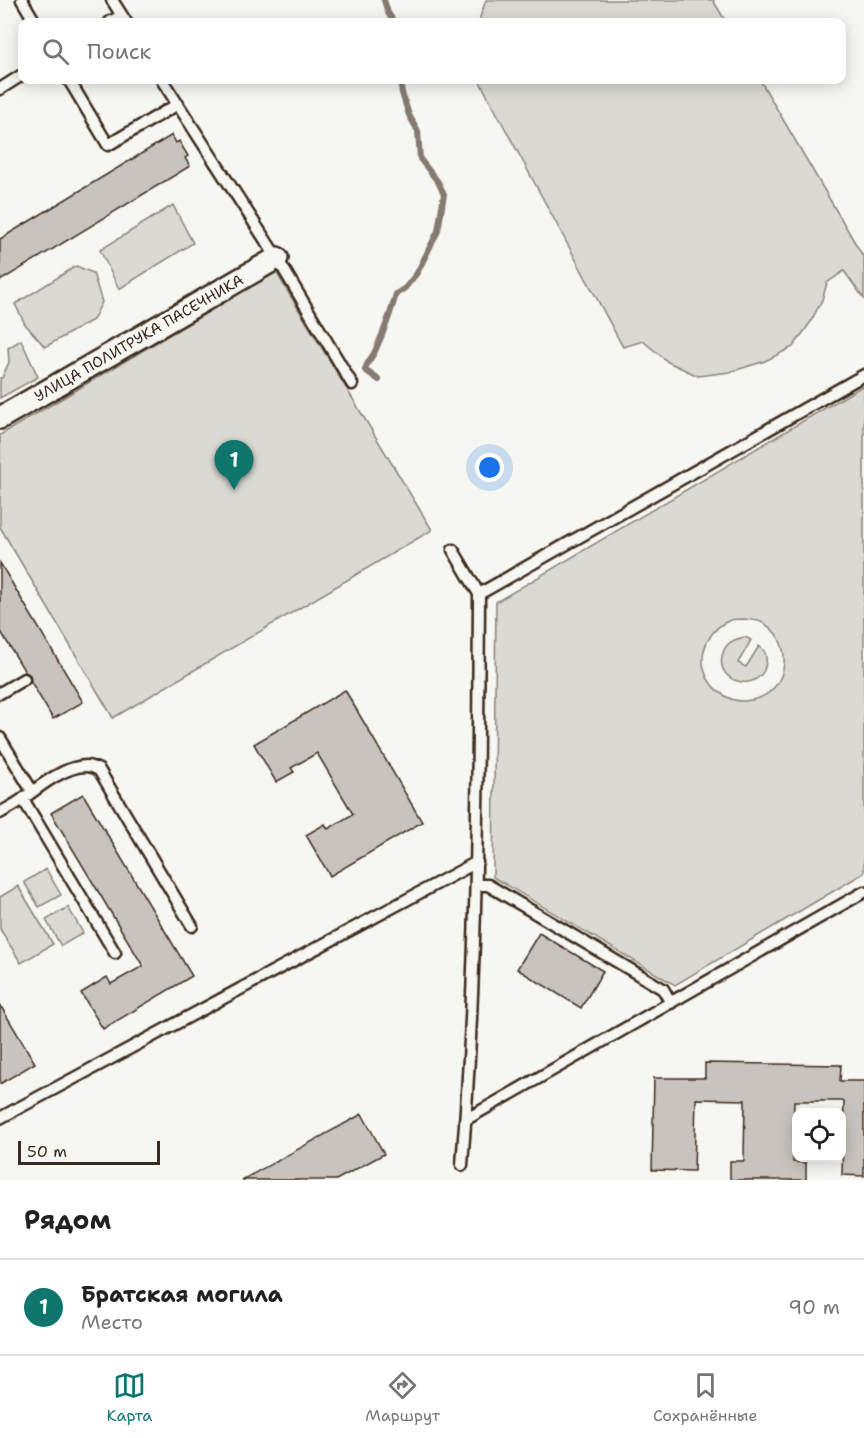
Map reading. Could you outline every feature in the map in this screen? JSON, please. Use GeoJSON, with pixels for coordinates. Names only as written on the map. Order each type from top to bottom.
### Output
{"type":"FeatureCollection","features":[{"type":"Feature","properties":{"kind":"street","name":"УЛИЦА ПОЛИТРУКА ПАСЕЧНИКА"},"geometry":{"type":"LineString","coordinates":[[0,418],[277,258]]}},
{"type":"Feature","properties":{"kind":"lane"},"geometry":{"type":"LineString","coordinates":[[22,0],[33,18]]}},
{"type":"Feature","properties":{"kind":"lane"},"geometry":{"type":"LineString","coordinates":[[112,0],[123,18]]}},
{"type":"Feature","properties":{"kind":"lane"},"geometry":{"type":"LineString","coordinates":[[0,89],[18,78]]}},
{"type":"Feature","properties":{"kind":"lane"},"geometry":{"type":"LineString","coordinates":[[71,84],[108,145],[178,104]]}},
{"type":"Feature","properties":{"kind":"lane"},"geometry":{"type":"LineString","coordinates":[[165,84],[277,258],[352,384]]}},
{"type":"Feature","properties":{"kind":"lane"},"geometry":{"type":"LineString","coordinates":[[479,594],[864,375]]}},
{"type":"Feature","properties":{"kind":"lane"},"geometry":{"type":"LineString","coordinates":[[453,550],[479,594],[477,862],[462,1165]]}},
{"type":"Feature","properties":{"kind":"lane"},"geometry":{"type":"LineString","coordinates":[[0,693],[24,679]]}},
{"type":"Feature","properties":{"kind":"lane"},"geometry":{"type":"LineString","coordinates":[[0,738],[28,795],[115,953]]}},
{"type":"Feature","properties":{"kind":"lane"},"geometry":{"type":"LineString","coordinates":[[0,813],[60,774],[87,765],[99,770],[192,926]]}},
{"type":"Feature","properties":{"kind":"lane"},"geometry":{"type":"LineString","coordinates":[[0,1118],[477,862]]}},
{"type":"Feature","properties":{"kind":"lane"},"geometry":{"type":"LineString","coordinates":[[476,885],[488,885],[663,989],[671,1003]]}},
{"type":"Feature","properties":{"kind":"lane"},"geometry":{"type":"LineString","coordinates":[[465,1120],[864,892]]}},
{"type":"Feature","properties":{"kind":"shaded area"},"geometry":{"type":"Polygon","coordinates":[[[486,0],[713,0],[724,18],[480,18],[486,0]]]}},
{"type":"Feature","properties":{"kind":"shaded area"},"geometry":{"type":"Polygon","coordinates":[[[481,84],[762,84],[864,258],[864,299],[844,271],[827,283],[822,300],[810,323],[793,347],[765,361],[730,372],[698,376],[668,362],[643,341],[623,347],[481,84]]]}},
{"type":"Feature","properties":{"kind":"shaded area"},"geometry":{"type":"Polygon","coordinates":[[[173,205],[193,243],[119,289],[100,250],[173,205]]]}},
{"type":"Feature","properties":{"kind":"shaded area"},"geometry":{"type":"Polygon","coordinates":[[[76,266],[93,273],[102,302],[93,320],[45,347],[25,324],[15,304],[76,266]]]}},
{"type":"Feature","properties":{"kind":"shaded area"},"geometry":{"type":"Polygon","coordinates":[[[276,272],[432,530],[113,718],[0,527],[0,435],[276,272]]]}},
{"type":"Feature","properties":{"kind":"shaded area"},"geometry":{"type":"Polygon","coordinates":[[[21,340],[38,377],[0,398],[0,378],[9,362],[8,348],[21,340]]]}},
{"type":"Feature","properties":{"kind":"shaded area"},"geometry":{"type":"Polygon","coordinates":[[[864,385],[864,873],[675,985],[493,877],[496,602],[864,385]],[[731,620],[717,628],[708,641],[703,656],[706,676],[710,683],[721,694],[738,701],[751,700],[764,695],[774,687],[781,676],[784,664],[779,639],[771,628],[759,621],[731,620]]]}},
{"type":"Feature","properties":{"kind":"shaded area"},"geometry":{"type":"Polygon","coordinates":[[[745,637],[751,640],[738,663],[746,667],[759,646],[764,651],[766,662],[763,672],[756,679],[739,682],[725,672],[722,664],[723,653],[726,646],[734,640],[745,637]]]}},
{"type":"Feature","properties":{"kind":"shaded area"},"geometry":{"type":"Polygon","coordinates":[[[46,869],[61,895],[39,907],[24,882],[46,869]]]}},
{"type":"Feature","properties":{"kind":"shaded area"},"geometry":{"type":"Polygon","coordinates":[[[18,886],[53,944],[21,963],[0,929],[0,897],[18,886]]]}},
{"type":"Feature","properties":{"kind":"shaded area"},"geometry":{"type":"Polygon","coordinates":[[[68,907],[83,933],[61,946],[46,920],[68,907]]]}},
{"type":"Feature","properties":{"kind":"building"},"geometry":{"type":"Polygon","coordinates":[[[172,135],[176,143],[179,141],[188,156],[185,158],[190,166],[0,281],[0,239],[172,135]]]}},
{"type":"Feature","properties":{"kind":"building"},"geometry":{"type":"Polygon","coordinates":[[[0,563],[83,702],[53,719],[31,682],[30,675],[25,672],[0,630],[0,563]]]}},
{"type":"Feature","properties":{"kind":"building"},"geometry":{"type":"Polygon","coordinates":[[[345,690],[422,822],[330,876],[306,835],[325,824],[328,829],[353,814],[317,753],[291,768],[294,772],[276,782],[254,744],[345,690]]]}},
{"type":"Feature","properties":{"kind":"building"},"geometry":{"type":"Polygon","coordinates":[[[83,794],[192,976],[103,1029],[81,993],[107,977],[111,984],[143,966],[51,813],[83,794]]]}},
{"type":"Feature","properties":{"kind":"building"},"geometry":{"type":"Polygon","coordinates":[[[539,933],[603,971],[581,1008],[517,969],[539,933]]]}},
{"type":"Feature","properties":{"kind":"building"},"geometry":{"type":"Polygon","coordinates":[[[0,1005],[35,1063],[0,1084],[0,1005]]]}},
{"type":"Feature","properties":{"kind":"building"},"geometry":{"type":"Polygon","coordinates":[[[705,1063],[841,1065],[840,1081],[864,1081],[864,1176],[842,1175],[842,1162],[846,1162],[844,1101],[794,1101],[792,1162],[806,1163],[806,1180],[730,1180],[730,1161],[744,1161],[745,1100],[696,1099],[694,1171],[652,1170],[654,1078],[705,1078],[705,1063]]]}},
{"type":"Feature","properties":{"kind":"building"},"geometry":{"type":"Polygon","coordinates":[[[362,1114],[384,1154],[336,1180],[242,1180],[362,1114]]]}},
{"type":"Feature","properties":{"kind":"waterway"},"geometry":{"type":"LineString","coordinates":[[384,0],[391,18]]}},
{"type":"Feature","properties":{"kind":"waterway"},"geometry":{"type":"LineString","coordinates":[[379,380],[365,370],[366,367],[382,335],[396,294],[405,288],[417,273],[438,231],[444,194],[438,182],[420,159],[418,131],[409,115],[401,84]]}},
{"type":"Feature","properties":{"kind":"place","name":"Братская могила"},"geometry":{"type":"Point","coordinates":[234,490]}}]}
